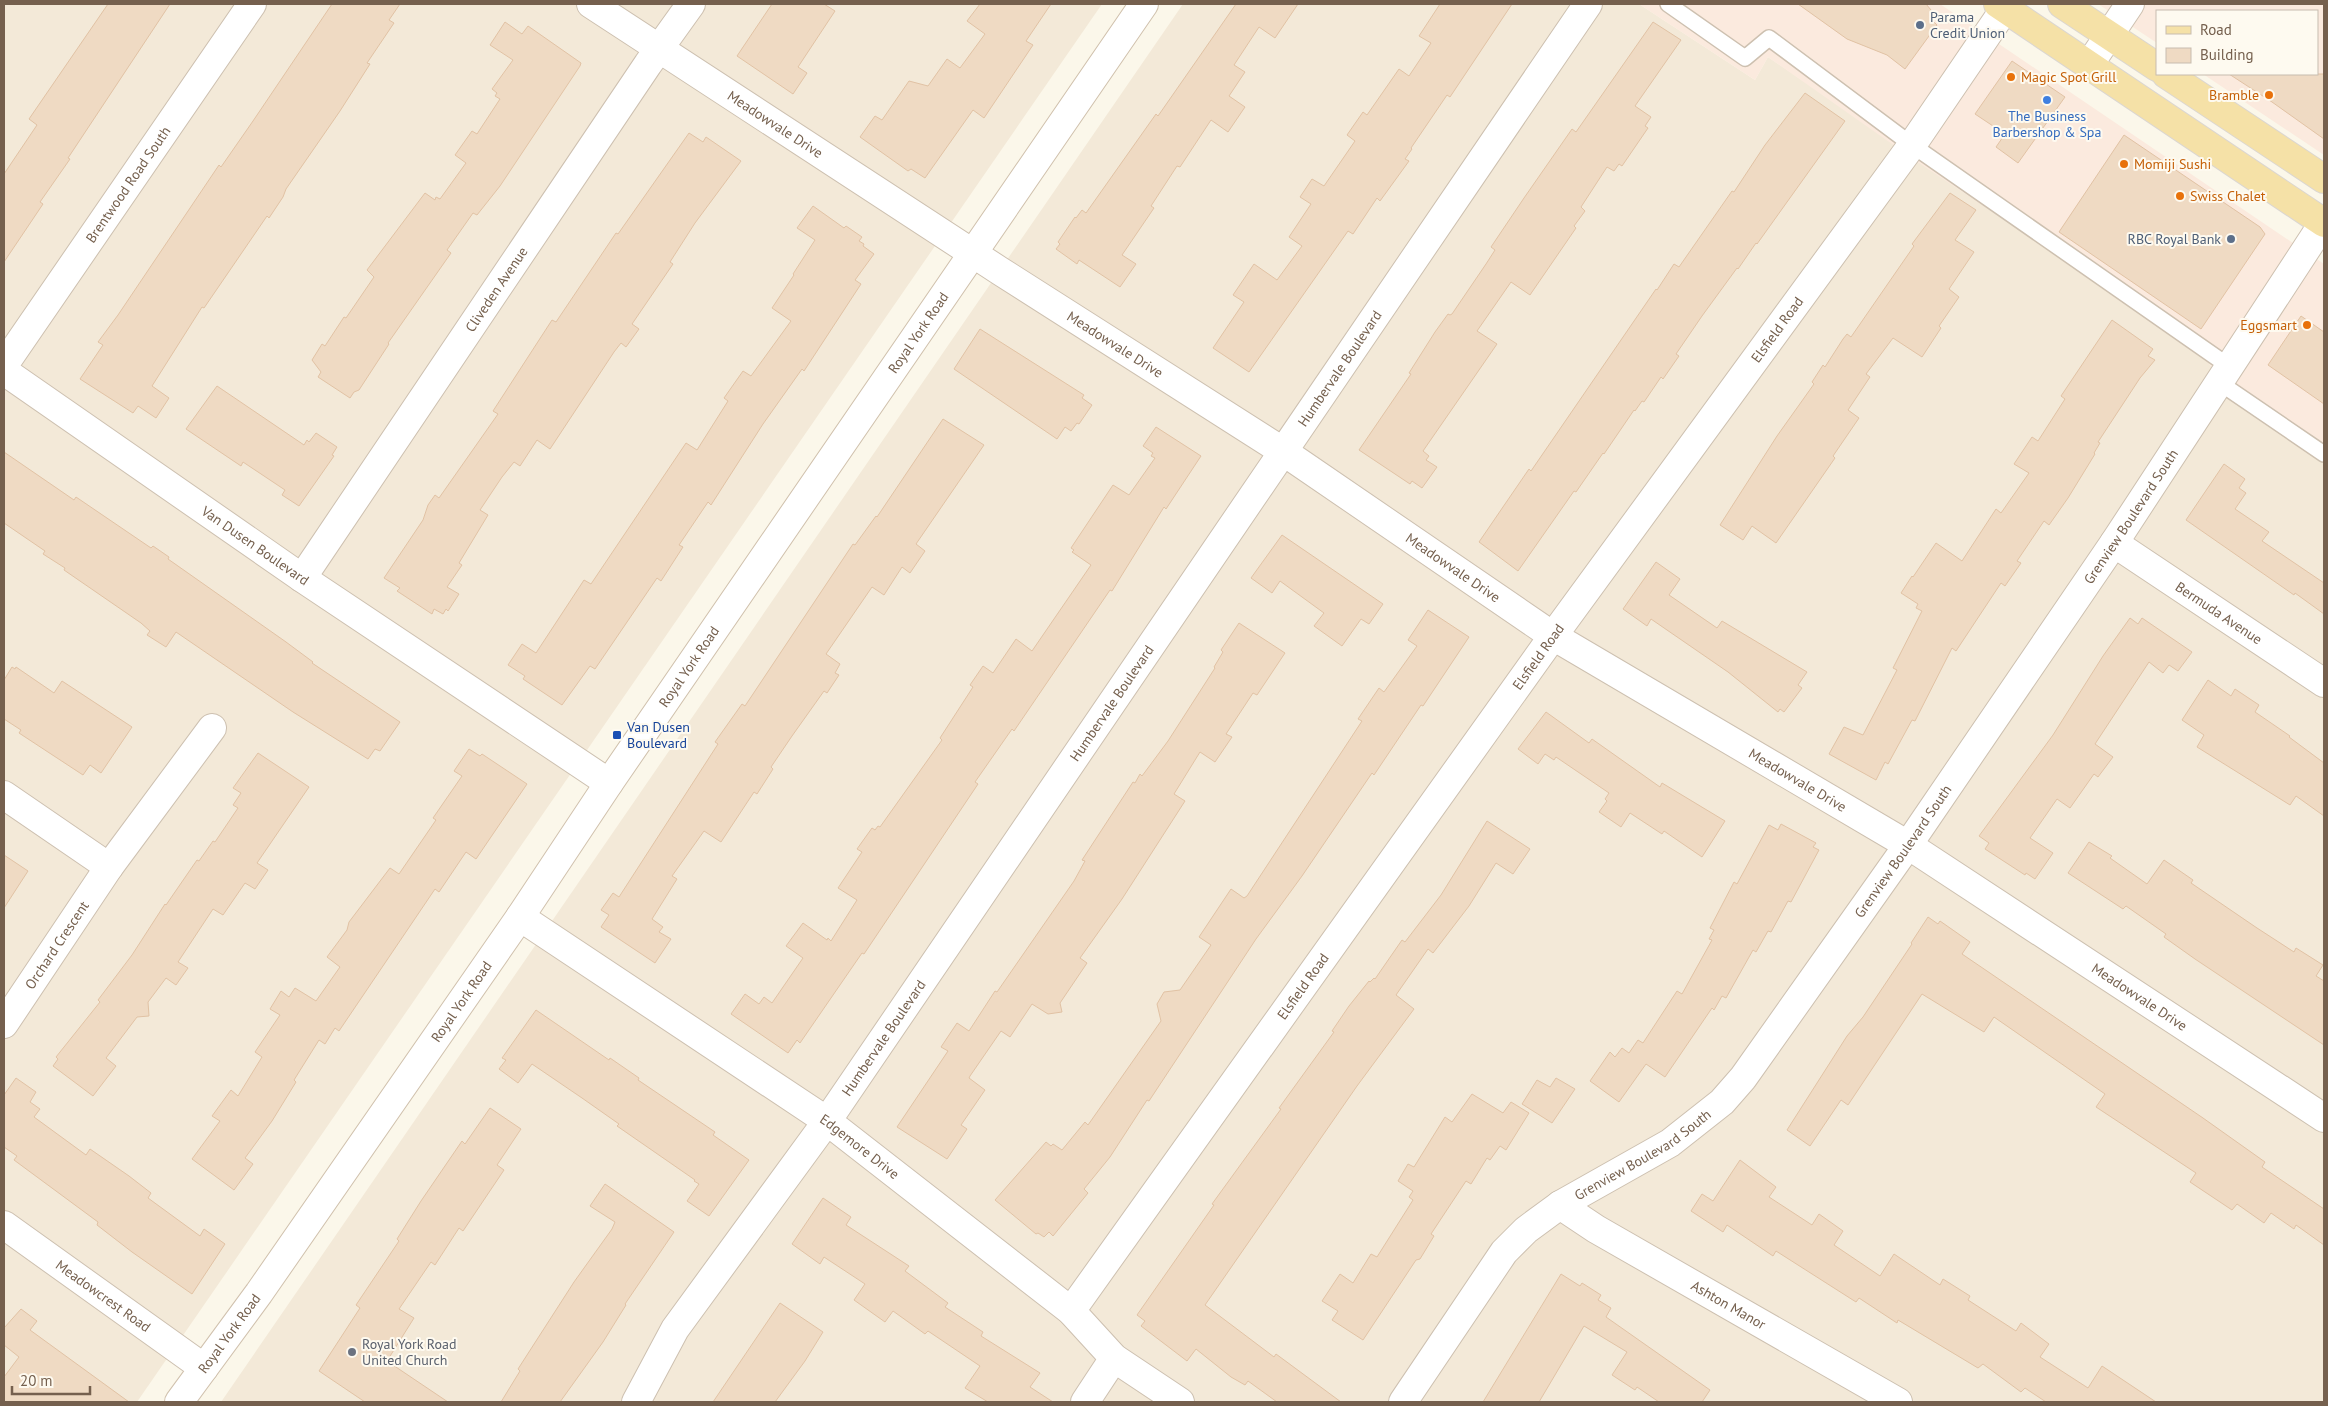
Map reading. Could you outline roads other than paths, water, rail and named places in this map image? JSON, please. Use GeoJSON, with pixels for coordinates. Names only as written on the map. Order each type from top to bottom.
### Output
{"type":"FeatureCollection","features":[{"type":"Feature","properties":{"kind":"main road"},"geometry":{"type":"LineString","coordinates":[[2062,4],[2156,66]]}},
{"type":"Feature","properties":{"kind":"main road"},"geometry":{"type":"LineString","coordinates":[[2004,5],[2088,65],[2324,223]]}},
{"type":"Feature","properties":{"kind":"main road"},"geometry":{"type":"LineString","coordinates":[[2168,75],[2324,179]]}},
{"type":"Feature","properties":{"kind":"street","name":"Brentwood Road South"},"geometry":{"type":"LineString","coordinates":[[4,365],[252,4]]}},
{"type":"Feature","properties":{"kind":"street","name":"Meadowvale Drive"},"geometry":{"type":"LineString","coordinates":[[591,4],[1284,452],[1553,636],[1908,845],[2324,1118]]}},
{"type":"Feature","properties":{"kind":"street","name":"Cliveden Avenue"},"geometry":{"type":"LineString","coordinates":[[302,578],[658,49],[691,4]]}},
{"type":"Feature","properties":{"kind":"street","name":"Royal York Road"},"geometry":{"type":"LineString","coordinates":[[179,1402],[264,1285],[520,917],[609,783],[1144,4]]}},
{"type":"Feature","properties":{"kind":"street","name":"Humbervale Boulevard"},"geometry":{"type":"LineString","coordinates":[[636,1402],[675,1329],[827,1121],[1588,4]]}},
{"type":"Feature","properties":{"kind":"street"},"geometry":{"type":"LineString","coordinates":[[2088,65],[2130,4]]}},
{"type":"Feature","properties":{"kind":"street","name":"Elsfield Road"},"geometry":{"type":"LineString","coordinates":[[1070,1311],[1553,636],[1912,145],[2004,5]]}},
{"type":"Feature","properties":{"kind":"street","name":"Grenview Boulevard South"},"geometry":{"type":"LineString","coordinates":[[1403,1402],[1504,1252],[1526,1230],[1560,1205],[1670,1143],[1722,1102],[1743,1078],[1908,845],[2114,542],[2324,223]]}},
{"type":"Feature","properties":{"kind":"street","name":"Van Dusen Boulevard"},"geometry":{"type":"LineString","coordinates":[[4,371],[302,578],[609,783]]}},
{"type":"Feature","properties":{"kind":"street","name":"Bermuda Avenue"},"geometry":{"type":"LineString","coordinates":[[2114,542],[2324,683]]}},
{"type":"Feature","properties":{"kind":"street","name":"Orchard Crescent"},"geometry":{"type":"LineString","coordinates":[[4,1024],[109,867],[212,728]]}},
{"type":"Feature","properties":{"kind":"street"},"geometry":{"type":"LineString","coordinates":[[4,795],[109,867]]}},
{"type":"Feature","properties":{"kind":"street","name":"Edgemore Drive"},"geometry":{"type":"LineString","coordinates":[[520,917],[827,1121],[1070,1311],[1114,1358],[1180,1402]]}},
{"type":"Feature","properties":{"kind":"street","name":"Ashton Manor"},"geometry":{"type":"LineString","coordinates":[[1560,1205],[1596,1229],[1898,1402]]}},
{"type":"Feature","properties":{"kind":"street","name":"Meadowcrest Road"},"geometry":{"type":"LineString","coordinates":[[4,1225],[204,1368]]}},
{"type":"Feature","properties":{"kind":"street"},"geometry":{"type":"LineString","coordinates":[[1085,1402],[1114,1358]]}},
{"type":"Feature","properties":{"kind":"lane"},"geometry":{"type":"LineString","coordinates":[[1668,4],[1745,58],[1769,38],[2225,375],[2324,454]]}},
{"type":"Feature","properties":{"kind":"place","name":"Parama Credit Union"},"geometry":{"type":"Point","coordinates":[1920,25]}},
{"type":"Feature","properties":{"kind":"place","name":"Magic Spot Grill"},"geometry":{"type":"Point","coordinates":[2011,77]}},
{"type":"Feature","properties":{"kind":"place","name":"Bramble"},"geometry":{"type":"Point","coordinates":[2269,95]}},
{"type":"Feature","properties":{"kind":"place","name":"The Business Barbershop & Spa"},"geometry":{"type":"Point","coordinates":[2047,100]}},
{"type":"Feature","properties":{"kind":"place","name":"Momiji Sushi"},"geometry":{"type":"Point","coordinates":[2124,164]}},
{"type":"Feature","properties":{"kind":"place","name":"Swiss Chalet"},"geometry":{"type":"Point","coordinates":[2180,196]}},
{"type":"Feature","properties":{"kind":"place","name":"RBC Royal Bank"},"geometry":{"type":"Point","coordinates":[2231,239]}},
{"type":"Feature","properties":{"kind":"place","name":"Eggsmart"},"geometry":{"type":"Point","coordinates":[2307,325]}},
{"type":"Feature","properties":{"kind":"place","name":"Van Dusen Boulevard"},"geometry":{"type":"Point","coordinates":[617,735]}},
{"type":"Feature","properties":{"kind":"place","name":"Royal York Road United Church"},"geometry":{"type":"Point","coordinates":[352,1352]}}]}
